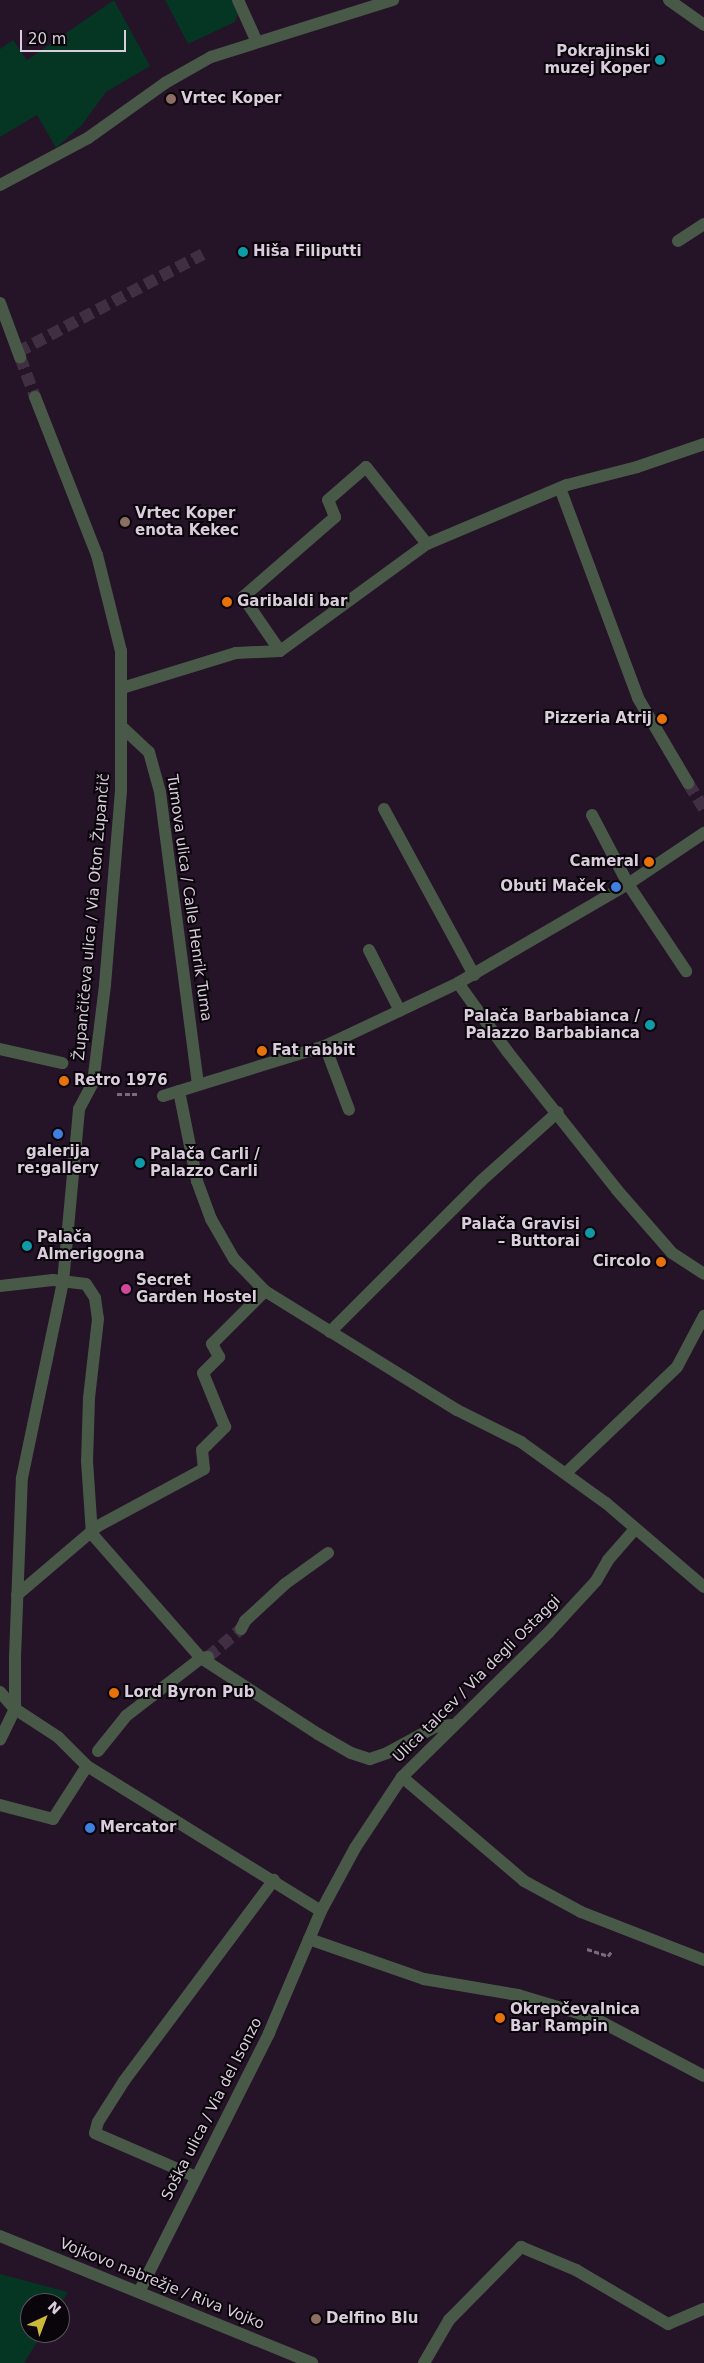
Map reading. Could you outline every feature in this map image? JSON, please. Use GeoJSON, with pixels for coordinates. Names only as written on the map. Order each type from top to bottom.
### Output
{"type":"FeatureCollection","features":[{"type":"Feature","properties":{"kind":"street"},"geometry":{"type":"LineString","coordinates":[[238,0],[257,42]]}},
{"type":"Feature","properties":{"kind":"street"},"geometry":{"type":"LineString","coordinates":[[0,185],[88,138],[185,70],[211,56],[394,0]]}},
{"type":"Feature","properties":{"kind":"street"},"geometry":{"type":"LineString","coordinates":[[669,0],[704,23]]}},
{"type":"Feature","properties":{"kind":"street"},"geometry":{"type":"LineString","coordinates":[[678,241],[704,224]]}},
{"type":"Feature","properties":{"kind":"street"},"geometry":{"type":"LineString","coordinates":[[0,303],[20,357]]}},
{"type":"Feature","properties":{"kind":"street","name":"Župančičeva ulica / Via Oton Župančič"},"geometry":{"type":"LineString","coordinates":[[15,1708],[14,1657],[22,1478],[63,1282],[79,1109],[92,1083],[95,1067],[121,791],[123,728],[121,651],[97,555],[35,397]]}},
{"type":"Feature","properties":{"kind":"street"},"geometry":{"type":"LineString","coordinates":[[122,688],[236,653],[280,651],[426,544],[560,488],[637,467],[704,444]]}},
{"type":"Feature","properties":{"kind":"street"},"geometry":{"type":"LineString","coordinates":[[280,651],[244,597],[335,517],[328,500],[366,467],[426,544]]}},
{"type":"Feature","properties":{"kind":"street"},"geometry":{"type":"LineString","coordinates":[[560,488],[638,698],[688,783]]}},
{"type":"Feature","properties":{"kind":"street","name":"Tumova ulica / Calle Henrik Tuma"},"geometry":{"type":"LineString","coordinates":[[123,728],[148,752],[160,792],[198,1084]]}},
{"type":"Feature","properties":{"kind":"street"},"geometry":{"type":"LineString","coordinates":[[384,809],[474,975]]}},
{"type":"Feature","properties":{"kind":"street"},"geometry":{"type":"LineString","coordinates":[[592,815],[628,884],[686,971]]}},
{"type":"Feature","properties":{"kind":"street"},"geometry":{"type":"LineString","coordinates":[[163,1096],[325,1046],[458,983],[628,884],[704,833]]}},
{"type":"Feature","properties":{"kind":"street"},"geometry":{"type":"LineString","coordinates":[[370,950],[400,1011]]}},
{"type":"Feature","properties":{"kind":"street"},"geometry":{"type":"LineString","coordinates":[[458,983],[507,1051],[558,1112],[617,1190],[672,1253],[704,1274]]}},
{"type":"Feature","properties":{"kind":"street"},"geometry":{"type":"LineString","coordinates":[[325,1046],[349,1110]]}},
{"type":"Feature","properties":{"kind":"street"},"geometry":{"type":"LineString","coordinates":[[0,1049],[62,1063]]}},
{"type":"Feature","properties":{"kind":"street"},"geometry":{"type":"LineString","coordinates":[[179,1091],[197,1181],[211,1219],[234,1259],[265,1291],[330,1332],[388,1365],[457,1410],[521,1442],[566,1473],[704,1587]]}},
{"type":"Feature","properties":{"kind":"street"},"geometry":{"type":"LineString","coordinates":[[330,1332],[481,1181],[558,1112]]}},
{"type":"Feature","properties":{"kind":"street"},"geometry":{"type":"LineString","coordinates":[[0,1286],[63,1282],[86,1284],[95,1298],[98,1319],[89,1398],[87,1461],[92,1534],[205,1658],[351,1754],[370,1759],[388,1753],[435,1727],[451,1725]]}},
{"type":"Feature","properties":{"kind":"street"},"geometry":{"type":"LineString","coordinates":[[17,1595],[92,1534],[98,1526],[204,1469],[202,1450],[224,1428],[203,1373],[219,1357],[212,1344],[265,1291]]}},
{"type":"Feature","properties":{"kind":"street"},"geometry":{"type":"LineString","coordinates":[[566,1473],[677,1366],[704,1316]]}},
{"type":"Feature","properties":{"kind":"street","name":"Ulica talcev / Via degli Ostaggi"},"geometry":{"type":"LineString","coordinates":[[309,1939],[321,1911],[355,1848],[402,1777],[451,1725],[549,1632],[596,1581],[608,1560],[635,1529]]}},
{"type":"Feature","properties":{"kind":"street"},"geometry":{"type":"LineString","coordinates":[[241,1629],[245,1620],[285,1584],[328,1553]]}},
{"type":"Feature","properties":{"kind":"street"},"geometry":{"type":"LineString","coordinates":[[98,1751],[126,1716],[205,1658]]}},
{"type":"Feature","properties":{"kind":"street"},"geometry":{"type":"LineString","coordinates":[[0,1692],[15,1708],[58,1737],[87,1766],[103,1773],[321,1911]]}},
{"type":"Feature","properties":{"kind":"street"},"geometry":{"type":"LineString","coordinates":[[0,1740],[15,1708]]}},
{"type":"Feature","properties":{"kind":"street"},"geometry":{"type":"LineString","coordinates":[[0,1805],[53,1819],[87,1766]]}},
{"type":"Feature","properties":{"kind":"street"},"geometry":{"type":"LineString","coordinates":[[402,1777],[524,1881],[581,1912],[704,1960]]}},
{"type":"Feature","properties":{"kind":"street"},"geometry":{"type":"LineString","coordinates":[[196,2177],[95,2133],[98,2122],[124,2082],[274,1880]]}},
{"type":"Feature","properties":{"kind":"street"},"geometry":{"type":"LineString","coordinates":[[309,1939],[424,1979],[518,1995],[594,2018],[704,2076]]}},
{"type":"Feature","properties":{"kind":"street","name":"Soška ulica / Via del Isonzo"},"geometry":{"type":"LineString","coordinates":[[139,2292],[269,2033],[309,1939]]}},
{"type":"Feature","properties":{"kind":"street","name":"Vojkovo nabrežje / Riva Vojko"},"geometry":{"type":"LineString","coordinates":[[0,2236],[312,2363]]}},
{"type":"Feature","properties":{"kind":"street"},"geometry":{"type":"LineString","coordinates":[[424,2363],[449,2320],[521,2247],[576,2270],[668,2324],[704,2310]]}},
{"type":"Feature","properties":{"kind":"path"},"geometry":{"type":"LineString","coordinates":[[79,1109],[122,1092],[163,1096]]}},
{"type":"Feature","properties":{"kind":"path"},"geometry":{"type":"LineString","coordinates":[[587,1949],[608,1956]]}},
{"type":"Feature","properties":{"kind":"green space"},"geometry":{"type":"Polygon","coordinates":[[[114,0],[150,66],[106,92],[82,125],[56,148],[37,115],[0,137],[0,49],[13,40],[27,60],[114,0]]]}},
{"type":"Feature","properties":{"kind":"green space"},"geometry":{"type":"Polygon","coordinates":[[[165,0],[232,0],[238,13],[235,22],[188,44],[165,0]]]}},
{"type":"Feature","properties":{"kind":"green space"},"geometry":{"type":"Polygon","coordinates":[[[0,2274],[68,2292],[20,2293],[20,2343],[37,2343],[24,2363],[0,2363],[0,2274]]]}},
{"type":"Feature","properties":{"kind":"tunnel"},"geometry":{"type":"LineString","coordinates":[[18,352],[203,254]]}},
{"type":"Feature","properties":{"kind":"tunnel"},"geometry":{"type":"LineString","coordinates":[[20,357],[35,397]]}},
{"type":"Feature","properties":{"kind":"tunnel"},"geometry":{"type":"LineString","coordinates":[[688,783],[704,809]]}},
{"type":"Feature","properties":{"kind":"tunnel"},"geometry":{"type":"LineString","coordinates":[[208,1657],[241,1629]]}},
{"type":"Feature","properties":{"kind":"place","name":"Pokrajinski muzej Koper"},"geometry":{"type":"Point","coordinates":[660,60]}},
{"type":"Feature","properties":{"kind":"place","name":"Vrtec Koper"},"geometry":{"type":"Point","coordinates":[171,99]}},
{"type":"Feature","properties":{"kind":"place","name":"Hiša Filiputti"},"geometry":{"type":"Point","coordinates":[243,252]}},
{"type":"Feature","properties":{"kind":"place","name":"Vrtec Koper enota Kekec"},"geometry":{"type":"Point","coordinates":[125,522]}},
{"type":"Feature","properties":{"kind":"place","name":"Garibaldi bar"},"geometry":{"type":"Point","coordinates":[227,602]}},
{"type":"Feature","properties":{"kind":"place","name":"Pizzeria Atrij"},"geometry":{"type":"Point","coordinates":[662,719]}},
{"type":"Feature","properties":{"kind":"place","name":"Cameral"},"geometry":{"type":"Point","coordinates":[649,862]}},
{"type":"Feature","properties":{"kind":"place","name":"Obuti Maček"},"geometry":{"type":"Point","coordinates":[616,887]}},
{"type":"Feature","properties":{"kind":"place","name":"Palača Barbabianca / Palazzo Barbabianca"},"geometry":{"type":"Point","coordinates":[650,1025]}},
{"type":"Feature","properties":{"kind":"place","name":"Fat rabbit"},"geometry":{"type":"Point","coordinates":[262,1051]}},
{"type":"Feature","properties":{"kind":"place","name":"Retro 1976"},"geometry":{"type":"Point","coordinates":[64,1081]}},
{"type":"Feature","properties":{"kind":"place","name":"galerija re:gallery"},"geometry":{"type":"Point","coordinates":[58,1134]}},
{"type":"Feature","properties":{"kind":"place","name":"Palača Carli / Palazzo Carli"},"geometry":{"type":"Point","coordinates":[140,1163]}},
{"type":"Feature","properties":{"kind":"place","name":"Palača Gravisi – Buttorai"},"geometry":{"type":"Point","coordinates":[590,1233]}},
{"type":"Feature","properties":{"kind":"place","name":"Palača Almerigogna"},"geometry":{"type":"Point","coordinates":[27,1246]}},
{"type":"Feature","properties":{"kind":"place","name":"Circolo"},"geometry":{"type":"Point","coordinates":[661,1262]}},
{"type":"Feature","properties":{"kind":"place","name":"Secret Garden Hostel"},"geometry":{"type":"Point","coordinates":[126,1289]}},
{"type":"Feature","properties":{"kind":"place","name":"Lord Byron Pub"},"geometry":{"type":"Point","coordinates":[114,1693]}},
{"type":"Feature","properties":{"kind":"place","name":"Mercator"},"geometry":{"type":"Point","coordinates":[90,1828]}},
{"type":"Feature","properties":{"kind":"place","name":"Okrepčevalnica Bar Rampin"},"geometry":{"type":"Point","coordinates":[500,2018]}},
{"type":"Feature","properties":{"kind":"place","name":"Delfino Blu"},"geometry":{"type":"Point","coordinates":[316,2319]}}]}
